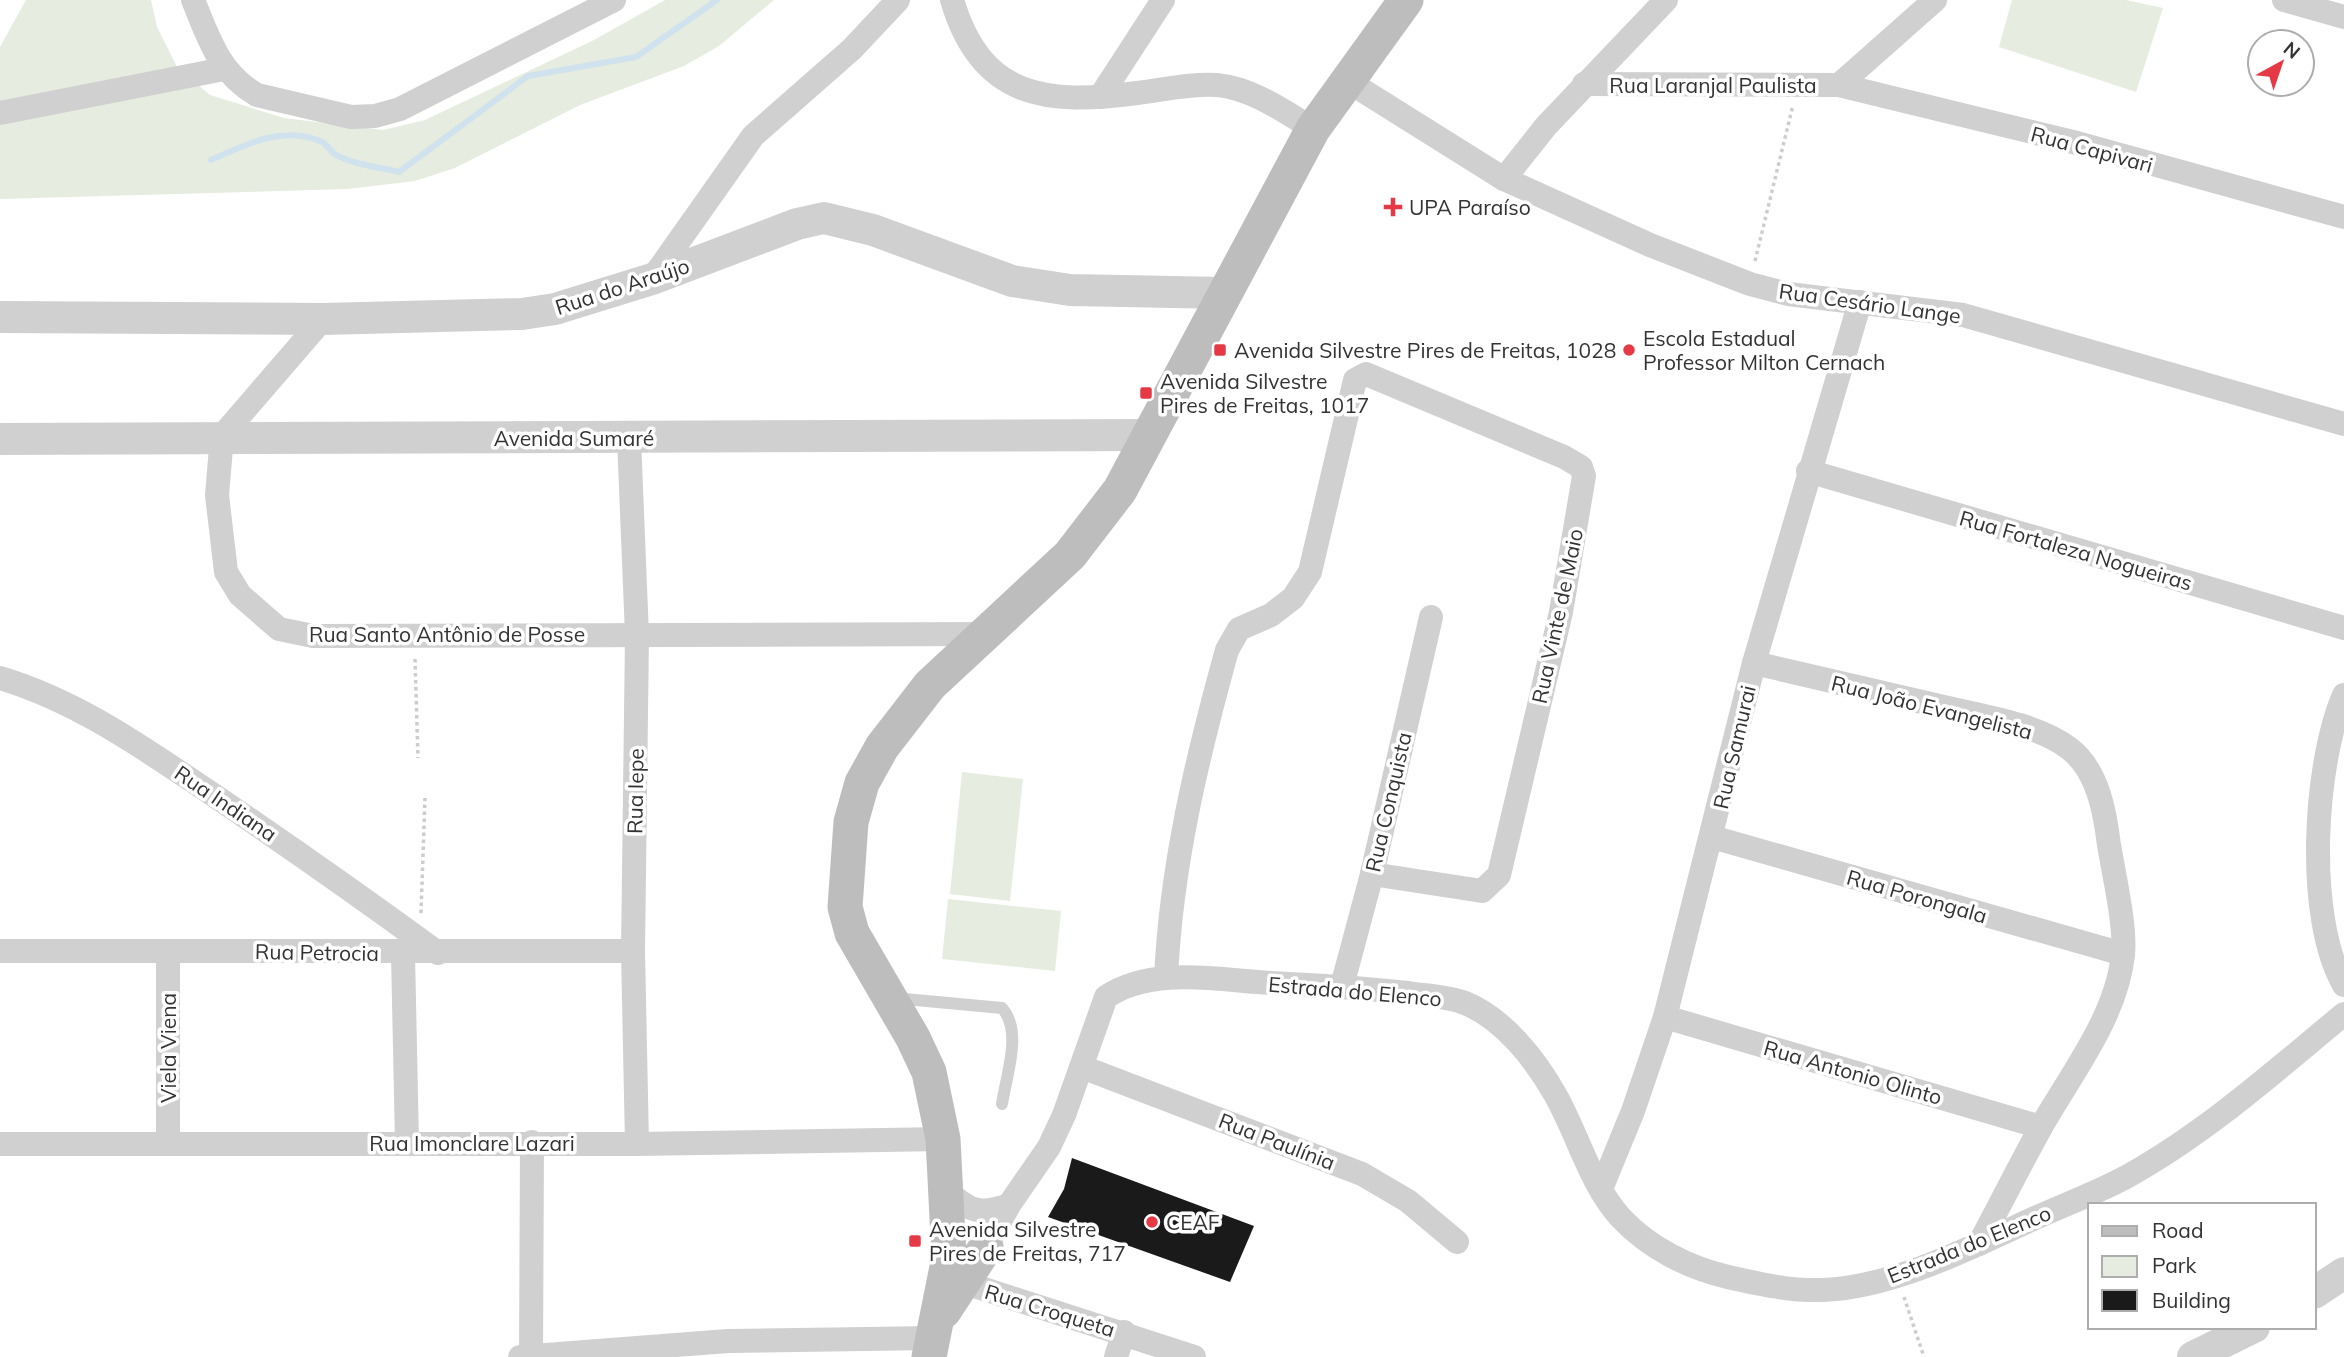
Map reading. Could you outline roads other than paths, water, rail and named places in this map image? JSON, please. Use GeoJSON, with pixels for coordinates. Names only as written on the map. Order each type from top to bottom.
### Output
{"type":"FeatureCollection","features":[{"type":"Feature","properties":{"kind":"main road"},"geometry":{"type":"LineString","coordinates":[[933,1338],[953,1270],[943,1139],[929,1072],[852,933],[845,907],[851,822],[862,783],[882,747],[930,685],[1070,555],[1099,521],[1149,435],[1313,129],[1406,0]]}},
{"type":"Feature","properties":{"kind":"main road"},"geometry":{"type":"LineString","coordinates":[[953,1270],[986,1247]]}},
{"type":"Feature","properties":{"kind":"street"},"geometry":{"type":"LineString","coordinates":[[193,0],[215,56],[224,69],[257,95],[351,117],[375,116],[400,109],[609,1]]}},
{"type":"Feature","properties":{"kind":"street"},"geometry":{"type":"LineString","coordinates":[[652,279],[753,136],[852,49],[898,0]]}},
{"type":"Feature","properties":{"kind":"street"},"geometry":{"type":"LineString","coordinates":[[952,0],[962,34],[982,61],[1005,80],[1039,95],[1078,100],[1194,85],[1218,85],[1238,89],[1313,129]]}},
{"type":"Feature","properties":{"kind":"street"},"geometry":{"type":"LineString","coordinates":[[1100,97],[1163,0]]}},
{"type":"Feature","properties":{"kind":"street"},"geometry":{"type":"LineString","coordinates":[[1504,179],[1584,84],[1666,0]]}},
{"type":"Feature","properties":{"kind":"street","name":"Rua Laranjal Paulista"},"geometry":{"type":"LineString","coordinates":[[1584,84],[1839,85],[1935,0]]}},
{"type":"Feature","properties":{"kind":"street"},"geometry":{"type":"LineString","coordinates":[[2284,0],[2344,17]]}},
{"type":"Feature","properties":{"kind":"street"},"geometry":{"type":"LineString","coordinates":[[0,113],[224,69]]}},
{"type":"Feature","properties":{"kind":"street","name":"Rua Cesário Lange"},"geometry":{"type":"LineString","coordinates":[[1346,80],[1504,179],[1650,245],[1750,284],[1788,294],[1963,314],[2344,424]]}},
{"type":"Feature","properties":{"kind":"street","name":"Rua Capivari"},"geometry":{"type":"LineString","coordinates":[[1839,85],[2077,144],[2344,217]]}},
{"type":"Feature","properties":{"kind":"street","name":"Rua do Araújo"},"geometry":{"type":"LineString","coordinates":[[0,317],[323,319],[523,314],[555,309],[652,279],[797,224],[824,218],[873,230],[1012,281],[1070,290],[1226,293]]}},
{"type":"Feature","properties":{"kind":"street","name":"Rua Samurai"},"geometry":{"type":"LineString","coordinates":[[1601,1189],[1633,1111],[1665,1017],[1754,663],[1808,471],[1860,302]]}},
{"type":"Feature","properties":{"kind":"street"},"geometry":{"type":"LineString","coordinates":[[222,436],[323,319]]}},
{"type":"Feature","properties":{"kind":"street","name":"Rua Vinte de Maio"},"geometry":{"type":"LineString","coordinates":[[1166,978],[1168,920],[1184,823],[1227,650],[1239,629],[1271,615],[1293,598],[1310,572],[1354,380],[1366,374],[1564,457],[1581,467],[1584,476],[1561,612],[1499,875],[1482,891],[1372,874]]}},
{"type":"Feature","properties":{"kind":"street","name":"Avenida Sumaré"},"geometry":{"type":"LineString","coordinates":[[0,439],[222,436],[629,439],[1149,435]]}},
{"type":"Feature","properties":{"kind":"street","name":"Rua Santo Antônio de Posse"},"geometry":{"type":"LineString","coordinates":[[222,436],[217,495],[226,572],[240,596],[279,629],[313,636],[986,634]]}},
{"type":"Feature","properties":{"kind":"street","name":"Rua Iepe"},"geometry":{"type":"LineString","coordinates":[[629,439],[637,635],[633,951],[637,1144]]}},
{"type":"Feature","properties":{"kind":"street","name":"Rua Fortaleza Nogueiras"},"geometry":{"type":"LineString","coordinates":[[1808,471],[2344,628]]}},
{"type":"Feature","properties":{"kind":"street","name":"Rua Conquista"},"geometry":{"type":"LineString","coordinates":[[1342,986],[1372,874],[1432,617]]}},
{"type":"Feature","properties":{"kind":"street","name":"Rua João Evangelista"},"geometry":{"type":"LineString","coordinates":[[1754,663],[1989,718],[2047,736],[2069,749],[2085,764],[2094,780],[2107,825],[2123,954],[2105,1014],[1979,1244]]}},
{"type":"Feature","properties":{"kind":"street","name":"Rua Indiana"},"geometry":{"type":"LineString","coordinates":[[0,678],[67,703],[114,729],[310,860],[421,949]]}},
{"type":"Feature","properties":{"kind":"street"},"geometry":{"type":"LineString","coordinates":[[2344,695],[2336,713],[2324,767],[2318,853],[2326,935],[2332,958],[2344,985]]}},
{"type":"Feature","properties":{"kind":"street","name":"Rua Porongala"},"geometry":{"type":"LineString","coordinates":[[1712,837],[2123,954]]}},
{"type":"Feature","properties":{"kind":"street"},"geometry":{"type":"LineString","coordinates":[[407,1143],[421,949]]}},
{"type":"Feature","properties":{"kind":"street","name":"Rua Petrocia"},"geometry":{"type":"LineString","coordinates":[[0,951],[633,951]]}},
{"type":"Feature","properties":{"kind":"street","name":"Viela Viena"},"geometry":{"type":"LineString","coordinates":[[167,952],[168,1144]]}},
{"type":"Feature","properties":{"kind":"street","name":"Estrada do Elenco"},"geometry":{"type":"LineString","coordinates":[[986,1247],[1009,1205],[1049,1147],[1082,1067],[1106,997],[1133,984],[1166,978],[1342,986],[1448,998],[1467,1004],[1491,1018],[1536,1065],[1556,1095],[1601,1189],[1621,1218],[1662,1251],[1708,1272],[1767,1286],[1824,1290],[1897,1275],[1979,1244],[2128,1176],[2230,1108],[2344,1014]]}},
{"type":"Feature","properties":{"kind":"street","name":"Rua Antonio Olinto"},"geometry":{"type":"LineString","coordinates":[[1665,1017],[2041,1127]]}},
{"type":"Feature","properties":{"kind":"street","name":"Rua Paulínia"},"geometry":{"type":"LineString","coordinates":[[1082,1067],[1362,1174],[1408,1202],[1457,1242]]}},
{"type":"Feature","properties":{"kind":"street","name":"Rua Imonclare Lazari"},"geometry":{"type":"LineString","coordinates":[[0,1144],[637,1144],[943,1139]]}},
{"type":"Feature","properties":{"kind":"street"},"geometry":{"type":"LineString","coordinates":[[532,1142],[528,1357],[933,1338]]}},
{"type":"Feature","properties":{"kind":"street"},"geometry":{"type":"LineString","coordinates":[[948,1192],[978,1211],[990,1212],[1009,1205]]}},
{"type":"Feature","properties":{"kind":"street","name":"Rua Croqueta"},"geometry":{"type":"LineString","coordinates":[[953,1270],[1194,1357]]}},
{"type":"Feature","properties":{"kind":"street"},"geometry":{"type":"LineString","coordinates":[[2316,1292],[2344,1272]]}},
{"type":"Feature","properties":{"kind":"street"},"geometry":{"type":"LineString","coordinates":[[2193,1357],[2250,1329]]}},
{"type":"Feature","properties":{"kind":"street"},"geometry":{"type":"LineString","coordinates":[[1116,1357],[1124,1332]]}},
{"type":"Feature","properties":{"kind":"lane"},"geometry":{"type":"LineString","coordinates":[[890,998],[1002,1008],[1010,1017],[1013,1030],[1002,1104]]}},
{"type":"Feature","properties":{"kind":"waterway"},"geometry":{"type":"LineString","coordinates":[[211,160],[264,139],[292,135],[322,142],[336,155],[351,161],[399,172],[528,76],[636,57],[717,0]]}},
{"type":"Feature","properties":{"kind":"place","name":"UPA Paraíso"},"geometry":{"type":"Point","coordinates":[1393,207]}},
{"type":"Feature","properties":{"kind":"place","name":"Avenida Silvestre Pires de Freitas, 1028"},"geometry":{"type":"Point","coordinates":[1220,350]}},
{"type":"Feature","properties":{"kind":"place","name":"Escola Estadual Professor Milton Cernach"},"geometry":{"type":"Point","coordinates":[1629,350]}},
{"type":"Feature","properties":{"kind":"place","name":"Avenida Silvestre Pires de Freitas, 1017"},"geometry":{"type":"Point","coordinates":[1146,393]}},
{"type":"Feature","properties":{"kind":"place","name":"CEAF"},"geometry":{"type":"Point","coordinates":[1152,1222]}},
{"type":"Feature","properties":{"kind":"place","name":"Avenida Silvestre Pires de Freitas, 717"},"geometry":{"type":"Point","coordinates":[915,1241]}}]}
